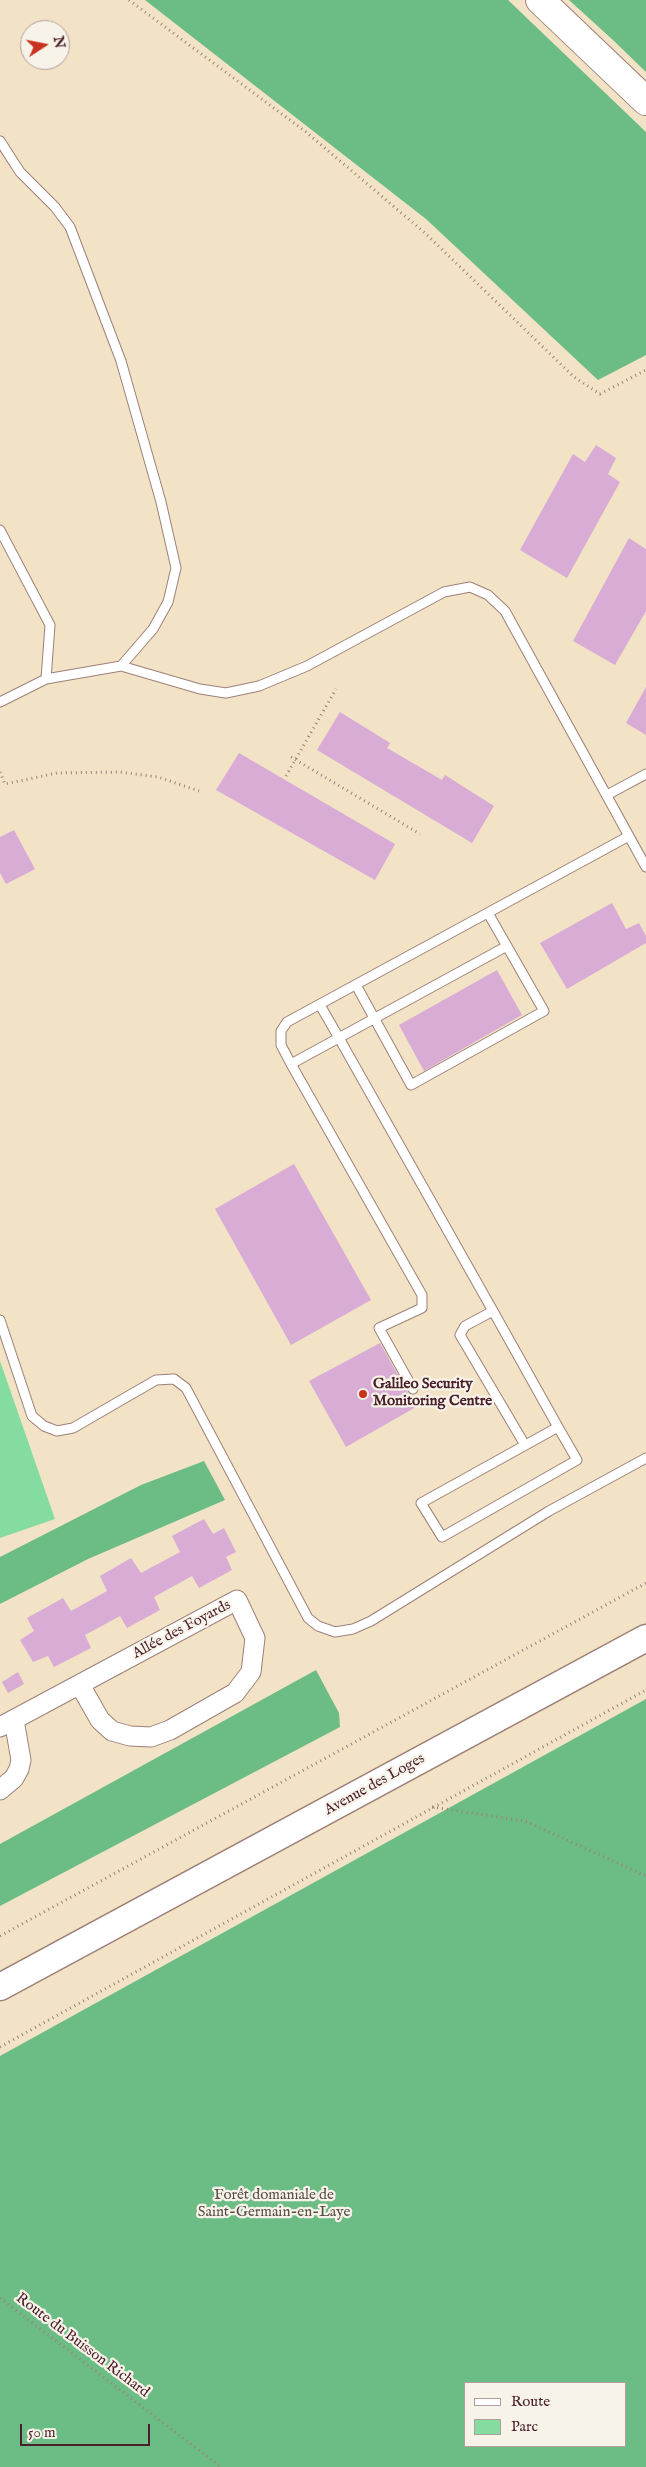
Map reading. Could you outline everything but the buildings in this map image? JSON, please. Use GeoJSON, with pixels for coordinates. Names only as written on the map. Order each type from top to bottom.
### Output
{"type":"FeatureCollection","features":[{"type":"Feature","properties":{"kind":"main road"},"geometry":{"type":"LineString","coordinates":[[540,0],[646,101]]}},
{"type":"Feature","properties":{"kind":"main road","name":"Avenue des Loges"},"geometry":{"type":"LineString","coordinates":[[0,1988],[105,1933],[646,1638]]}},
{"type":"Feature","properties":{"kind":"main road","name":"Avenue des Loges"},"geometry":{"type":"LineString","coordinates":[[0,1997],[105,1933]]}},
{"type":"Feature","properties":{"kind":"street","name":"Allée des Foyards"},"geometry":{"type":"LineString","coordinates":[[0,1790],[14,1778],[21,1760],[7,1724],[237,1600],[254,1638],[251,1672],[235,1693],[170,1730],[151,1737],[130,1736],[112,1731],[100,1720],[80,1685]]}},
{"type":"Feature","properties":{"kind":"lane"},"geometry":{"type":"LineString","coordinates":[[0,141],[20,172],[55,207],[70,228],[121,361],[176,568],[168,602],[153,628],[121,666]]}},
{"type":"Feature","properties":{"kind":"lane"},"geometry":{"type":"LineString","coordinates":[[0,530],[50,625],[46,679]]}},
{"type":"Feature","properties":{"kind":"lane"},"geometry":{"type":"LineString","coordinates":[[0,702],[46,679],[121,666],[200,689],[226,693],[259,686],[307,666],[444,592],[470,587],[488,595],[505,611],[646,867]]}},
{"type":"Feature","properties":{"kind":"lane"},"geometry":{"type":"LineString","coordinates":[[607,795],[646,774]]}},
{"type":"Feature","properties":{"kind":"lane"},"geometry":{"type":"LineString","coordinates":[[413,1389],[379,1328],[422,1308],[422,1295],[291,1064],[281,1045],[281,1031],[287,1022],[629,836]]}},
{"type":"Feature","properties":{"kind":"lane"},"geometry":{"type":"LineString","coordinates":[[356,985],[411,1085],[544,1011],[488,913]]}},
{"type":"Feature","properties":{"kind":"lane"},"geometry":{"type":"LineString","coordinates":[[291,1064],[507,946]]}},
{"type":"Feature","properties":{"kind":"lane"},"geometry":{"type":"LineString","coordinates":[[320,1005],[339,1038],[558,1426],[577,1460],[442,1538],[421,1503],[558,1426]]}},
{"type":"Feature","properties":{"kind":"lane"},"geometry":{"type":"LineString","coordinates":[[493,1311],[465,1326],[460,1335],[525,1445]]}},
{"type":"Feature","properties":{"kind":"lane"},"geometry":{"type":"LineString","coordinates":[[0,1320],[32,1416],[44,1426],[57,1431],[73,1428],[156,1380],[174,1379],[186,1388],[308,1618],[318,1626],[335,1632],[353,1629],[371,1621],[549,1511],[646,1458]]}},
{"type":"Feature","properties":{"kind":"path"},"geometry":{"type":"LineString","coordinates":[[129,0],[306,132],[424,233],[574,377],[600,394],[646,370]]}},
{"type":"Feature","properties":{"kind":"path"},"geometry":{"type":"LineString","coordinates":[[286,776],[336,689]]}},
{"type":"Feature","properties":{"kind":"path"},"geometry":{"type":"LineString","coordinates":[[291,757],[420,834]]}},
{"type":"Feature","properties":{"kind":"path"},"geometry":{"type":"LineString","coordinates":[[0,772],[6,784],[58,773],[120,772],[158,777],[199,790]]}},
{"type":"Feature","properties":{"kind":"path"},"geometry":{"type":"LineString","coordinates":[[0,1936],[646,1583]]}},
{"type":"Feature","properties":{"kind":"path"},"geometry":{"type":"LineString","coordinates":[[0,2047],[431,1807],[646,1690]]}},
{"type":"Feature","properties":{"kind":"path"},"geometry":{"type":"LineString","coordinates":[[431,1807],[525,1821],[646,1876]]}},
{"type":"Feature","properties":{"kind":"path","name":"Route du Buisson Richard"},"geometry":{"type":"LineString","coordinates":[[0,2298],[221,2467]]}},
{"type":"Feature","properties":{"kind":"green space"},"geometry":{"type":"Polygon","coordinates":[[[145,0],[508,0],[646,132],[646,355],[598,380],[426,219],[145,0]]]}},
{"type":"Feature","properties":{"kind":"green space"},"geometry":{"type":"Polygon","coordinates":[[[569,0],[646,0],[646,72],[614,41],[569,0]]]}},
{"type":"Feature","properties":{"kind":"green space"},"geometry":{"type":"Polygon","coordinates":[[[0,1361],[55,1519],[0,1538],[0,1361]]]}},
{"type":"Feature","properties":{"kind":"green space"},"geometry":{"type":"Polygon","coordinates":[[[204,1461],[225,1500],[88,1559],[0,1604],[0,1557],[141,1485],[204,1461]]]}},
{"type":"Feature","properties":{"kind":"green space"},"geometry":{"type":"Polygon","coordinates":[[[316,1670],[339,1713],[340,1727],[0,1906],[0,1844],[316,1670]]]}},
{"type":"Feature","properties":{"kind":"green space","name":"Forêt domaniale de Saint-Germain-en-Laye"},"geometry":{"type":"Polygon","coordinates":[[[646,1699],[646,2467],[0,2467],[0,2056],[646,1699]]]}},
{"type":"Feature","properties":{"kind":"place","name":"Galileo Security Monitoring Centre"},"geometry":{"type":"Point","coordinates":[363,1394]}}]}
